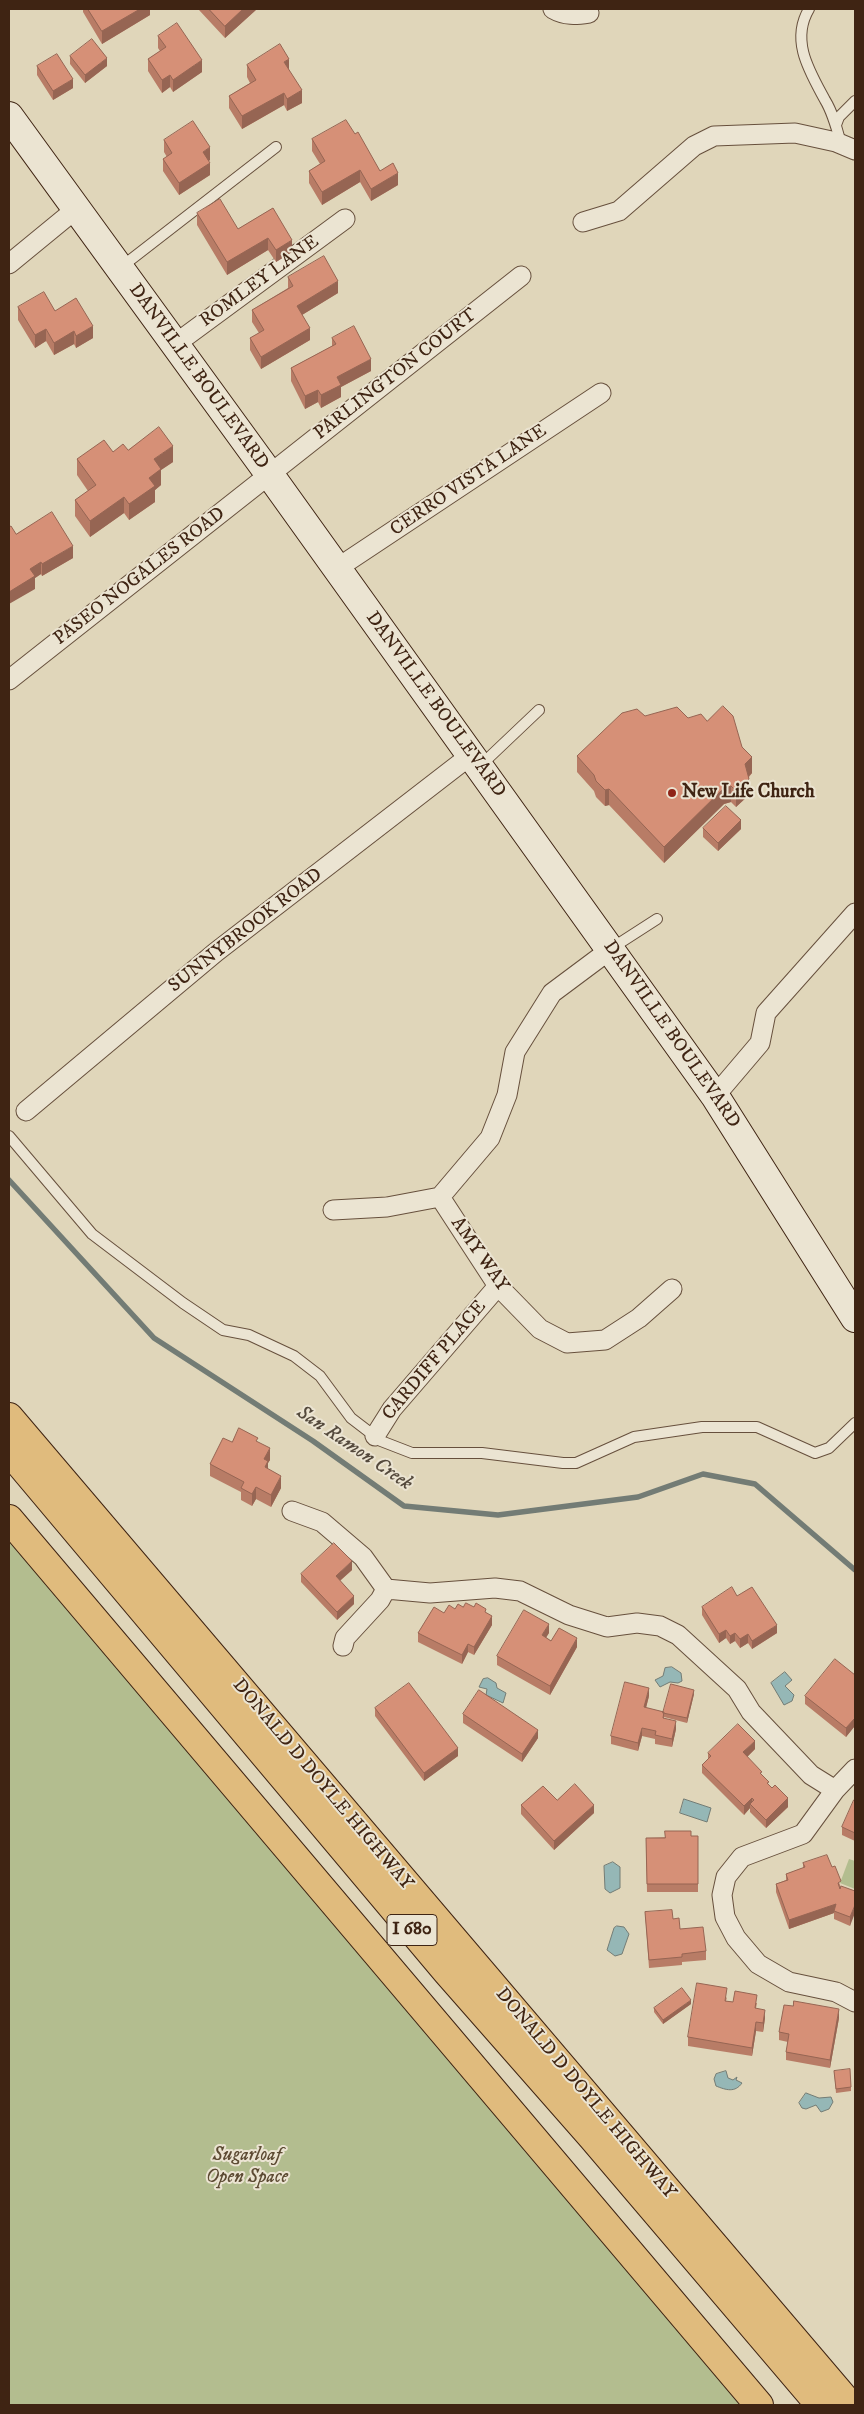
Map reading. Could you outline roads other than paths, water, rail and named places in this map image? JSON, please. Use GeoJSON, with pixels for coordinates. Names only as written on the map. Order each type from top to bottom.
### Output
{"type":"FeatureCollection","features":[{"type":"Feature","properties":{"kind":"highway","name":"DONALD D DOYLE HIGHWAY"},"geometry":{"type":"LineString","coordinates":[[9,1417],[850,2405]]}},
{"type":"Feature","properties":{"kind":"highway","name":"I 680"},"geometry":{"type":"LineString","coordinates":[[9,1451],[441,1965],[592,2137],[820,2405]]}},
{"type":"Feature","properties":{"kind":"highway","name":"I 680"},"geometry":{"type":"LineString","coordinates":[[9,1519],[760,2405]]}},
{"type":"Feature","properties":{"kind":"main road","name":"DANVILLE BOULEVARD"},"geometry":{"type":"LineString","coordinates":[[9,116],[270,475],[716,1096],[853,1311]]}},
{"type":"Feature","properties":{"kind":"street"},"geometry":{"type":"LineString","coordinates":[[554,9],[560,13],[572,15],[589,13]]}},
{"type":"Feature","properties":{"kind":"street"},"geometry":{"type":"LineString","coordinates":[[583,222],[619,211],[694,146],[714,136],[795,133],[848,147]]}},
{"type":"Feature","properties":{"kind":"street"},"geometry":{"type":"LineString","coordinates":[[9,264],[76,209]]}},
{"type":"Feature","properties":{"kind":"street","name":"ROMLEY LANE"},"geometry":{"type":"LineString","coordinates":[[174,345],[345,219]]}},
{"type":"Feature","properties":{"kind":"street","name":"PARLINGTON COURT"},"geometry":{"type":"LineString","coordinates":[[270,475],[521,276]]}},
{"type":"Feature","properties":{"kind":"street","name":"CERRO VISTA LANE"},"geometry":{"type":"LineString","coordinates":[[336,569],[601,393]]}},
{"type":"Feature","properties":{"kind":"street","name":"PASEO NOGALES ROAD"},"geometry":{"type":"LineString","coordinates":[[9,680],[270,475]]}},
{"type":"Feature","properties":{"kind":"street","name":"SUNNYBROOK ROAD"},"geometry":{"type":"LineString","coordinates":[[26,1111],[216,952],[475,761]]}},
{"type":"Feature","properties":{"kind":"street"},"geometry":{"type":"LineString","coordinates":[[716,1096],[760,1042],[766,1013],[855,913]]}},
{"type":"Feature","properties":{"kind":"street"},"geometry":{"type":"LineString","coordinates":[[333,1210],[387,1207],[440,1197],[490,1138],[507,1095],[515,1052],[552,993],[611,949]]}},
{"type":"Feature","properties":{"kind":"street","name":"AMY WAY"},"geometry":{"type":"LineString","coordinates":[[440,1197],[498,1286],[540,1329],[567,1343],[605,1340],[639,1318],[672,1289]]}},
{"type":"Feature","properties":{"kind":"street","name":"CARDIFF PLACE"},"geometry":{"type":"LineString","coordinates":[[375,1436],[392,1408],[498,1286]]}},
{"type":"Feature","properties":{"kind":"street"},"geometry":{"type":"LineString","coordinates":[[292,1511],[322,1522],[363,1557],[386,1589],[430,1593],[495,1588],[520,1591],[570,1615],[607,1628],[637,1623],[660,1626],[678,1635],[737,1689],[751,1712],[811,1775],[835,1790]]}},
{"type":"Feature","properties":{"kind":"street"},"geometry":{"type":"LineString","coordinates":[[343,1646],[345,1638],[380,1600],[386,1589]]}},
{"type":"Feature","properties":{"kind":"street"},"geometry":{"type":"LineString","coordinates":[[855,1769],[835,1790],[804,1834],[742,1857],[726,1876],[722,1894],[725,1917],[736,1938],[758,1964],[789,1982],[836,1992],[855,2002]]}},
{"type":"Feature","properties":{"kind":"lane"},"geometry":{"type":"LineString","coordinates":[[809,9],[802,31],[802,52],[810,74],[826,101],[848,147]]}},
{"type":"Feature","properties":{"kind":"lane"},"geometry":{"type":"LineString","coordinates":[[836,125],[839,117],[855,101]]}},
{"type":"Feature","properties":{"kind":"lane"},"geometry":{"type":"LineString","coordinates":[[119,269],[276,147]]}},
{"type":"Feature","properties":{"kind":"lane"},"geometry":{"type":"LineString","coordinates":[[475,761],[539,710]]}},
{"type":"Feature","properties":{"kind":"lane"},"geometry":{"type":"LineString","coordinates":[[611,949],[657,918]]}},
{"type":"Feature","properties":{"kind":"lane"},"geometry":{"type":"LineString","coordinates":[[9,1136],[92,1234],[183,1303],[223,1330],[249,1335],[294,1356],[320,1376],[351,1418],[381,1441],[412,1453],[482,1453],[576,1463],[634,1437],[702,1427],[757,1427],[815,1453],[829,1448],[855,1423]]}},
{"type":"Feature","properties":{"kind":"water"},"geometry":{"type":"Polygon","coordinates":[[[672,1667],[681,1673],[682,1681],[678,1683],[670,1682],[660,1687],[655,1680],[663,1676],[665,1668],[672,1667]]]}},
{"type":"Feature","properties":{"kind":"water"},"geometry":{"type":"Polygon","coordinates":[[[785,1672],[792,1680],[785,1686],[794,1695],[792,1701],[784,1705],[771,1683],[785,1672]]]}},
{"type":"Feature","properties":{"kind":"water"},"geometry":{"type":"Polygon","coordinates":[[[488,1678],[496,1683],[497,1688],[506,1693],[503,1703],[486,1695],[487,1689],[479,1687],[483,1679],[488,1678]]]}},
{"type":"Feature","properties":{"kind":"water"},"geometry":{"type":"Polygon","coordinates":[[[684,1799],[711,1808],[707,1822],[680,1813],[684,1799]]]}},
{"type":"Feature","properties":{"kind":"water"},"geometry":{"type":"Polygon","coordinates":[[[613,1862],[620,1867],[620,1888],[610,1893],[605,1889],[604,1866],[613,1862]]]}},
{"type":"Feature","properties":{"kind":"water"},"geometry":{"type":"Polygon","coordinates":[[[617,1926],[624,1927],[629,1934],[622,1954],[615,1956],[607,1950],[614,1928],[617,1926]]]}},
{"type":"Feature","properties":{"kind":"water"},"geometry":{"type":"Polygon","coordinates":[[[726,2071],[728,2078],[733,2080],[737,2077],[736,2080],[742,2083],[730,2090],[716,2086],[714,2079],[716,2074],[726,2071]]]}},
{"type":"Feature","properties":{"kind":"water"},"geometry":{"type":"Polygon","coordinates":[[[806,2093],[819,2098],[831,2097],[833,2102],[829,2109],[821,2112],[816,2105],[806,2109],[802,2108],[799,2103],[806,2093]]]}},
{"type":"Feature","properties":{"kind":"waterway","name":"San Ramon Creek"},"geometry":{"type":"LineString","coordinates":[[9,1180],[154,1338],[313,1441],[404,1506],[498,1515],[638,1497],[703,1474],[755,1484],[855,1570]]}},
{"type":"Feature","properties":{"kind":"place","name":"New Life Church"},"geometry":{"type":"Point","coordinates":[672,793]}},
{"type":"Feature","properties":{"kind":"park label","name":"Sugarloaf Open Space"},"geometry":{"type":"Point","coordinates":[247,2167]}}]}
